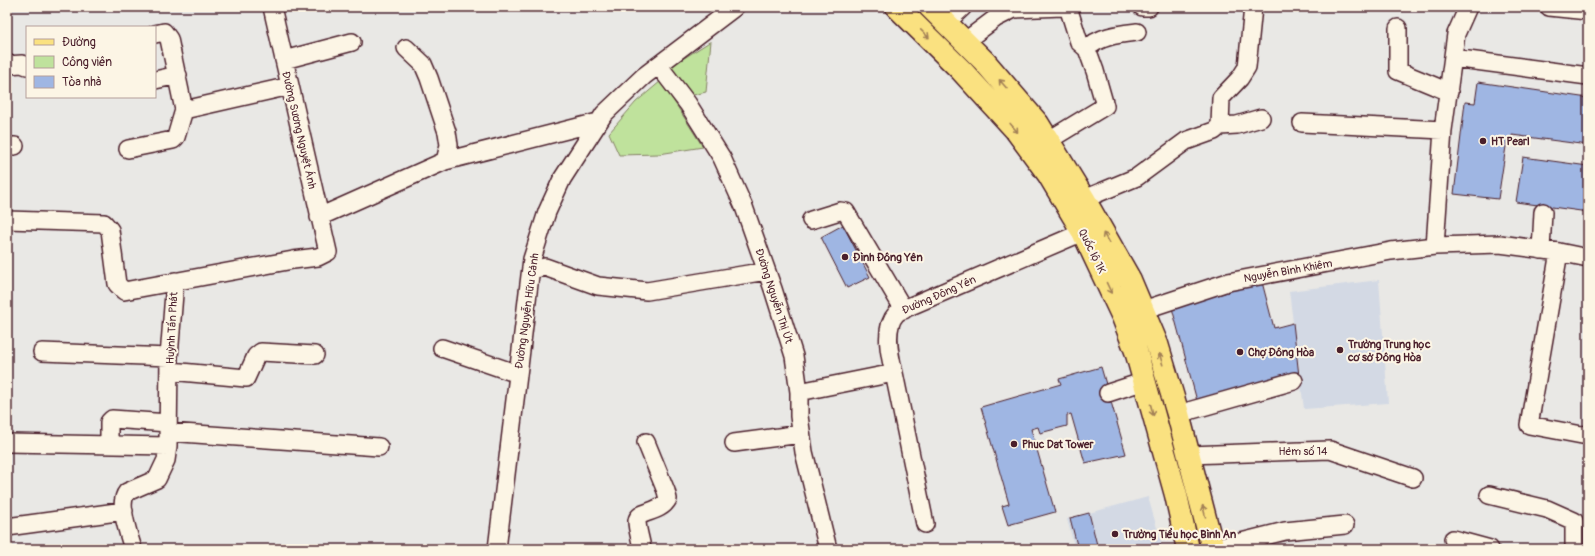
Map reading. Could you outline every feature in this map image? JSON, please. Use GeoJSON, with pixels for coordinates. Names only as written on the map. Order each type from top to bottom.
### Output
{"type":"FeatureCollection","features":[{"type":"Feature","properties":{"kind":"main road","name":"Quốc lộ 1K"},"geometry":{"type":"LineString","coordinates":[[897,7],[965,74],[1015,129],[1049,175],[1083,232],[1123,317],[1136,351],[1176,495],[1188,549]]}},
{"type":"Feature","properties":{"kind":"main road","name":"Quốc lộ 1K"},"geometry":{"type":"LineString","coordinates":[[930,7],[964,42],[1038,124],[1084,199],[1130,280],[1157,344],[1178,414],[1213,549]]}},
{"type":"Feature","properties":{"kind":"main road"},"geometry":{"type":"LineString","coordinates":[[1123,317],[1143,310]]}},
{"type":"Feature","properties":{"kind":"street","name":"Đường Sương Nguyệt Ánh"},"geometry":{"type":"LineString","coordinates":[[175,281],[318,257],[328,252],[272,7]]}},
{"type":"Feature","properties":{"kind":"street","name":"Đường Nguyễn Hữu Cảnh"},"geometry":{"type":"LineString","coordinates":[[497,549],[532,259],[547,212],[562,179],[604,114],[644,76],[660,66],[735,7]]}},
{"type":"Feature","properties":{"kind":"street"},"geometry":{"type":"LineString","coordinates":[[946,23],[963,7]]}},
{"type":"Feature","properties":{"kind":"street"},"geometry":{"type":"LineString","coordinates":[[964,42],[996,18],[1014,9],[1062,7]]}},
{"type":"Feature","properties":{"kind":"street"},"geometry":{"type":"LineString","coordinates":[[1049,140],[1105,106],[1087,49],[1079,42],[1068,7]]}},
{"type":"Feature","properties":{"kind":"street"},"geometry":{"type":"LineString","coordinates":[[1142,7],[1149,7]]}},
{"type":"Feature","properties":{"kind":"street"},"geometry":{"type":"LineString","coordinates":[[1220,126],[1221,98],[1240,78],[1247,67],[1253,7]]}},
{"type":"Feature","properties":{"kind":"street"},"geometry":{"type":"LineString","coordinates":[[1435,246],[1443,130],[1456,34],[1468,7]]}},
{"type":"Feature","properties":{"kind":"street"},"geometry":{"type":"LineString","coordinates":[[1549,7],[1588,11]]}},
{"type":"Feature","properties":{"kind":"street"},"geometry":{"type":"LineString","coordinates":[[1398,28],[1398,71],[1449,92]]}},
{"type":"Feature","properties":{"kind":"street"},"geometry":{"type":"LineString","coordinates":[[128,149],[173,140],[177,133],[184,110],[178,75],[169,39],[164,32],[156,34]]}},
{"type":"Feature","properties":{"kind":"street"},"geometry":{"type":"LineString","coordinates":[[1087,49],[1094,43],[1113,36],[1137,32]]}},
{"type":"Feature","properties":{"kind":"street"},"geometry":{"type":"LineString","coordinates":[[284,60],[352,42]]}},
{"type":"Feature","properties":{"kind":"street"},"geometry":{"type":"LineString","coordinates":[[406,48],[423,64],[431,84],[447,132],[449,145],[445,161]]}},
{"type":"Feature","properties":{"kind":"street"},"geometry":{"type":"LineString","coordinates":[[1453,58],[1588,76]]}},
{"type":"Feature","properties":{"kind":"street"},"geometry":{"type":"LineString","coordinates":[[7,65],[22,64],[26,66]]}},
{"type":"Feature","properties":{"kind":"street","name":"Đường Nguyễn Thị Út"},"geometry":{"type":"LineString","coordinates":[[660,66],[688,104],[730,175],[744,207],[794,356],[799,392],[801,434],[812,488],[828,549]]}},
{"type":"Feature","properties":{"kind":"street"},"geometry":{"type":"LineString","coordinates":[[156,80],[178,75]]}},
{"type":"Feature","properties":{"kind":"street"},"geometry":{"type":"LineString","coordinates":[[184,110],[290,86]]}},
{"type":"Feature","properties":{"kind":"street"},"geometry":{"type":"LineString","coordinates":[[1084,199],[1137,177],[1180,144],[1194,137],[1214,131],[1220,126],[1237,125],[1261,118]]}},
{"type":"Feature","properties":{"kind":"street"},"geometry":{"type":"LineString","coordinates":[[319,217],[445,161],[598,122]]}},
{"type":"Feature","properties":{"kind":"street"},"geometry":{"type":"LineString","coordinates":[[1302,123],[1443,130]]}},
{"type":"Feature","properties":{"kind":"street"},"geometry":{"type":"LineString","coordinates":[[811,220],[840,211],[846,212],[904,310]]}},
{"type":"Feature","properties":{"kind":"street"},"geometry":{"type":"LineString","coordinates":[[1541,250],[1543,212]]}},
{"type":"Feature","properties":{"kind":"street","name":"Huỳnh Tấn Phát"},"geometry":{"type":"LineString","coordinates":[[7,220],[104,223],[110,230],[117,284],[124,291],[175,281],[166,460],[157,479],[127,492],[124,496],[124,511],[133,549]]}},
{"type":"Feature","properties":{"kind":"street","name":"Đường Đông Yên"},"geometry":{"type":"LineString","coordinates":[[925,524],[888,349],[891,326],[896,314],[1083,232]]}},
{"type":"Feature","properties":{"kind":"street","name":"Nguyễn Bỉnh Khiêm"},"geometry":{"type":"LineString","coordinates":[[1143,310],[1228,282],[1391,251],[1435,246],[1500,244],[1559,252],[1588,258]]}},
{"type":"Feature","properties":{"kind":"street"},"geometry":{"type":"LineString","coordinates":[[1559,252],[1529,425],[1582,435],[1588,434]]}},
{"type":"Feature","properties":{"kind":"street"},"geometry":{"type":"LineString","coordinates":[[531,270],[545,267],[598,286],[647,291],[766,271]]}},
{"type":"Feature","properties":{"kind":"street"},"geometry":{"type":"LineString","coordinates":[[442,348],[518,374]]}},
{"type":"Feature","properties":{"kind":"street"},"geometry":{"type":"LineString","coordinates":[[42,352],[170,364],[242,378],[246,378],[256,356],[261,352],[315,355]]}},
{"type":"Feature","properties":{"kind":"street"},"geometry":{"type":"LineString","coordinates":[[799,392],[894,373]]}},
{"type":"Feature","properties":{"kind":"street"},"geometry":{"type":"LineString","coordinates":[[1108,393],[1145,381]]}},
{"type":"Feature","properties":{"kind":"street"},"geometry":{"type":"LineString","coordinates":[[1178,414],[1294,381]]}},
{"type":"Feature","properties":{"kind":"street"},"geometry":{"type":"LineString","coordinates":[[109,444],[109,422],[112,419],[168,433],[379,447]]}},
{"type":"Feature","properties":{"kind":"street"},"geometry":{"type":"LineString","coordinates":[[7,443],[109,444],[168,433]]}},
{"type":"Feature","properties":{"kind":"street"},"geometry":{"type":"LineString","coordinates":[[734,443],[801,434]]}},
{"type":"Feature","properties":{"kind":"street"},"geometry":{"type":"LineString","coordinates":[[642,549],[637,523],[640,514],[659,509],[668,499],[646,442]]}},
{"type":"Feature","properties":{"kind":"street","name":"Hẻm số 14"},"geometry":{"type":"LineString","coordinates":[[1189,455],[1330,450],[1413,478]]}},
{"type":"Feature","properties":{"kind":"street"},"geometry":{"type":"LineString","coordinates":[[1489,495],[1547,509],[1574,521],[1574,549]]}},
{"type":"Feature","properties":{"kind":"street"},"geometry":{"type":"LineString","coordinates":[[7,527],[124,511]]}},
{"type":"Feature","properties":{"kind":"street"},"geometry":{"type":"LineString","coordinates":[[1213,549],[1285,531],[1345,525]]}},
{"type":"Feature","properties":{"kind":"street"},"geometry":{"type":"LineString","coordinates":[[1453,539],[1490,549]]}},
{"type":"Feature","properties":{"kind":"shaded area","name":"Trường Trung học cơ sở Đông Hòa"},"geometry":{"type":"Polygon","coordinates":[[[1379,280],[1388,403],[1304,409],[1289,291],[1379,280]]]}},
{"type":"Feature","properties":{"kind":"shaded area","name":"Trường Tiểu học Bình An"},"geometry":{"type":"Polygon","coordinates":[[[1148,497],[1163,549],[1075,549],[1067,519],[1148,497]]]}},
{"type":"Feature","properties":{"kind":"green space"},"geometry":{"type":"Polygon","coordinates":[[[711,41],[706,92],[689,96],[670,67],[711,41]]]}},
{"type":"Feature","properties":{"kind":"green space"},"geometry":{"type":"Polygon","coordinates":[[[661,81],[703,147],[659,154],[619,155],[609,133],[636,102],[661,81]]]}},
{"type":"Feature","properties":{"kind":"building","name":"HT Pearl"},"geometry":{"type":"Polygon","coordinates":[[[1478,82],[1588,98],[1588,145],[1512,135],[1512,141],[1507,140],[1498,199],[1454,194],[1465,102],[1475,103],[1478,82]]]}},
{"type":"Feature","properties":{"kind":"building"},"geometry":{"type":"Polygon","coordinates":[[[1523,157],[1588,166],[1588,212],[1516,202],[1523,157]]]}},
{"type":"Feature","properties":{"kind":"building","name":"Đình Đông Yên"},"geometry":{"type":"Polygon","coordinates":[[[843,225],[870,277],[847,288],[821,237],[843,225]]]}},
{"type":"Feature","properties":{"kind":"building","name":"Chợ Đông Hòa"},"geometry":{"type":"Polygon","coordinates":[[[1262,282],[1274,328],[1293,323],[1299,376],[1197,401],[1172,308],[1262,282]]]}},
{"type":"Feature","properties":{"kind":"building","name":"Phuc Dat Tower"},"geometry":{"type":"Polygon","coordinates":[[[1101,367],[1126,454],[1085,463],[1071,414],[1067,415],[1067,426],[1040,433],[1038,427],[1031,429],[1055,512],[1008,525],[1002,506],[1009,504],[981,407],[1061,384],[1059,379],[1101,367]]]}},
{"type":"Feature","properties":{"kind":"building"},"geometry":{"type":"Polygon","coordinates":[[[1089,513],[1098,549],[1078,549],[1070,518],[1089,513]]]}},
{"type":"Feature","properties":{"kind":"building"},"geometry":{"type":"Polygon","coordinates":[[[1160,544],[1161,549],[1143,549],[1160,544]]]}},
{"type":"Feature","properties":{"kind":"place","name":"HT Pearl"},"geometry":{"type":"Point","coordinates":[1483,141]}},
{"type":"Feature","properties":{"kind":"place","name":"Đình Đông Yên"},"geometry":{"type":"Point","coordinates":[845,257]}},
{"type":"Feature","properties":{"kind":"place","name":"Trường Trung học cơ sở Đông Hòa"},"geometry":{"type":"Point","coordinates":[1340,350]}},
{"type":"Feature","properties":{"kind":"place","name":"Chợ Đông Hòa"},"geometry":{"type":"Point","coordinates":[1240,352]}},
{"type":"Feature","properties":{"kind":"place","name":"Phuc Dat Tower"},"geometry":{"type":"Point","coordinates":[1014,444]}},
{"type":"Feature","properties":{"kind":"place","name":"Trường Tiểu học Bình An"},"geometry":{"type":"Point","coordinates":[1115,534]}}]}
